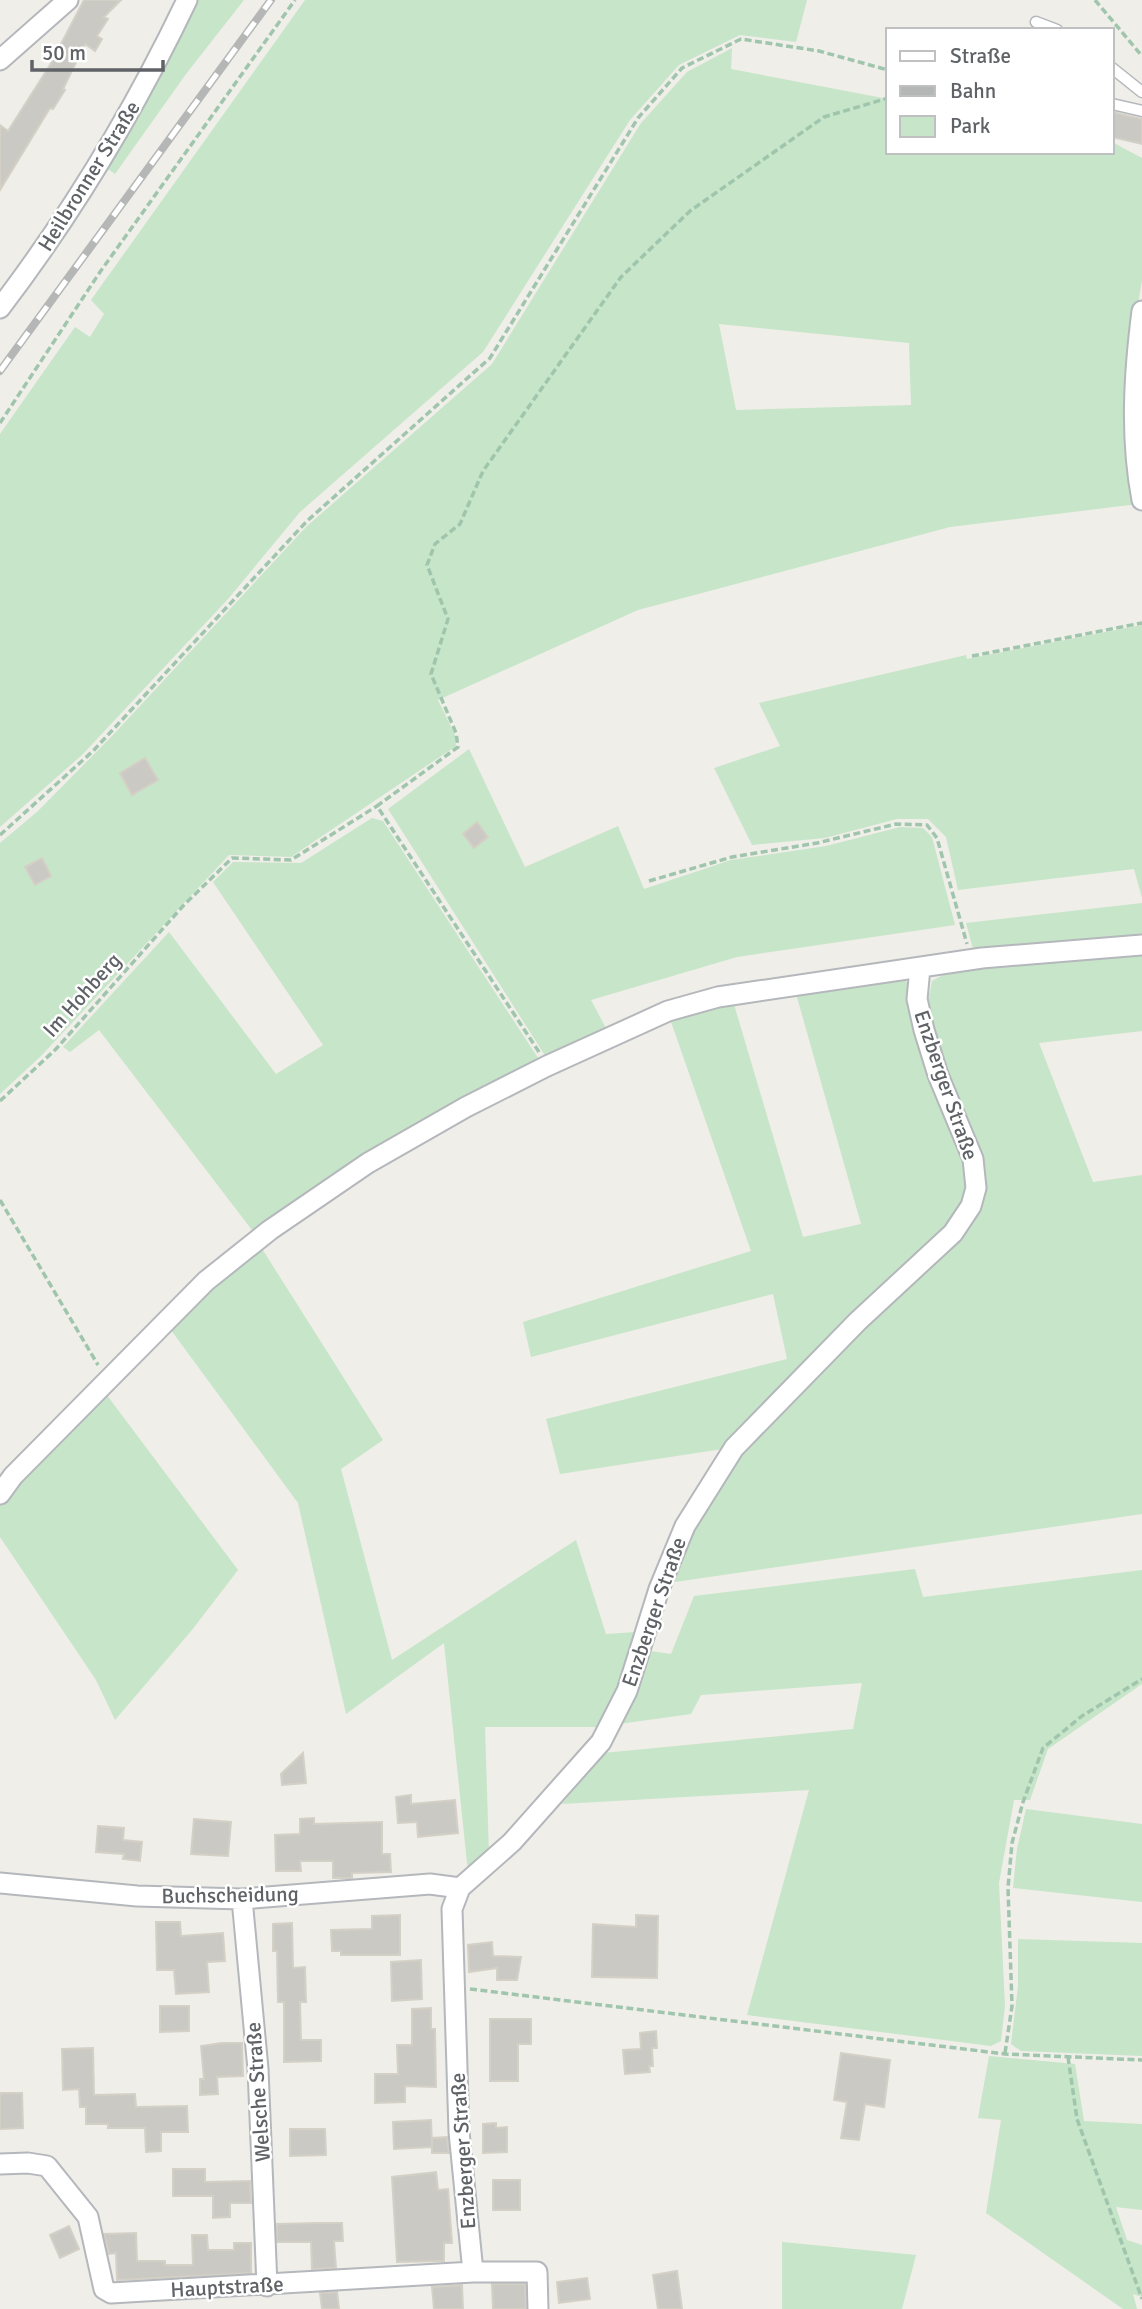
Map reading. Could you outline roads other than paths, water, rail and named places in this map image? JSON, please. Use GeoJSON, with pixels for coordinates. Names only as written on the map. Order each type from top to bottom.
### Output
{"type":"FeatureCollection","features":[{"type":"Feature","properties":{"kind":"street"},"geometry":{"type":"LineString","coordinates":[[0,60],[68,0]]}},
{"type":"Feature","properties":{"kind":"street","name":"Heilbronner Straße"},"geometry":{"type":"LineString","coordinates":[[0,308],[50,240],[110,148],[146,85],[187,0]]}},
{"type":"Feature","properties":{"kind":"street"},"geometry":{"type":"LineString","coordinates":[[1142,311],[1133,383],[1138,477],[1142,500]]}},
{"type":"Feature","properties":{"kind":"street"},"geometry":{"type":"LineString","coordinates":[[0,1494],[13,1476],[206,1281],[270,1230],[368,1163],[547,1066],[668,1012],[718,997],[971,959],[1142,945]]}},
{"type":"Feature","properties":{"kind":"street","name":"Enzberger Straße"},"geometry":{"type":"LineString","coordinates":[[472,2272],[459,2132],[452,1909],[460,1888],[506,1848],[601,1742],[627,1691],[659,1589],[685,1526],[734,1448],[858,1321],[953,1233],[971,1206],[975,1188],[973,1159],[938,1075],[924,1030],[917,999],[919,968]]}},
{"type":"Feature","properties":{"kind":"street","name":"Buchscheidung"},"geometry":{"type":"LineString","coordinates":[[0,1882],[136,1895],[242,1899],[430,1884],[460,1888]]}},
{"type":"Feature","properties":{"kind":"street","name":"Welsche Straße"},"geometry":{"type":"LineString","coordinates":[[242,1899],[258,2069],[267,2286]]}},
{"type":"Feature","properties":{"kind":"street","name":"Hauptstraße"},"geometry":{"type":"LineString","coordinates":[[0,2164],[28,2163],[47,2166],[88,2217],[104,2289],[110,2293],[267,2286],[472,2272],[537,2272],[538,2309]]}},
{"type":"Feature","properties":{"kind":"lane"},"geometry":{"type":"LineString","coordinates":[[1036,22],[1052,28]]}},
{"type":"Feature","properties":{"kind":"lane"},"geometry":{"type":"LineString","coordinates":[[1114,70],[1142,92]]}},
{"type":"Feature","properties":{"kind":"lane"},"geometry":{"type":"LineString","coordinates":[[1114,104],[1142,111]]}},
{"type":"Feature","properties":{"kind":"railway"},"geometry":{"type":"LineString","coordinates":[[0,371],[271,0]]}}]}
